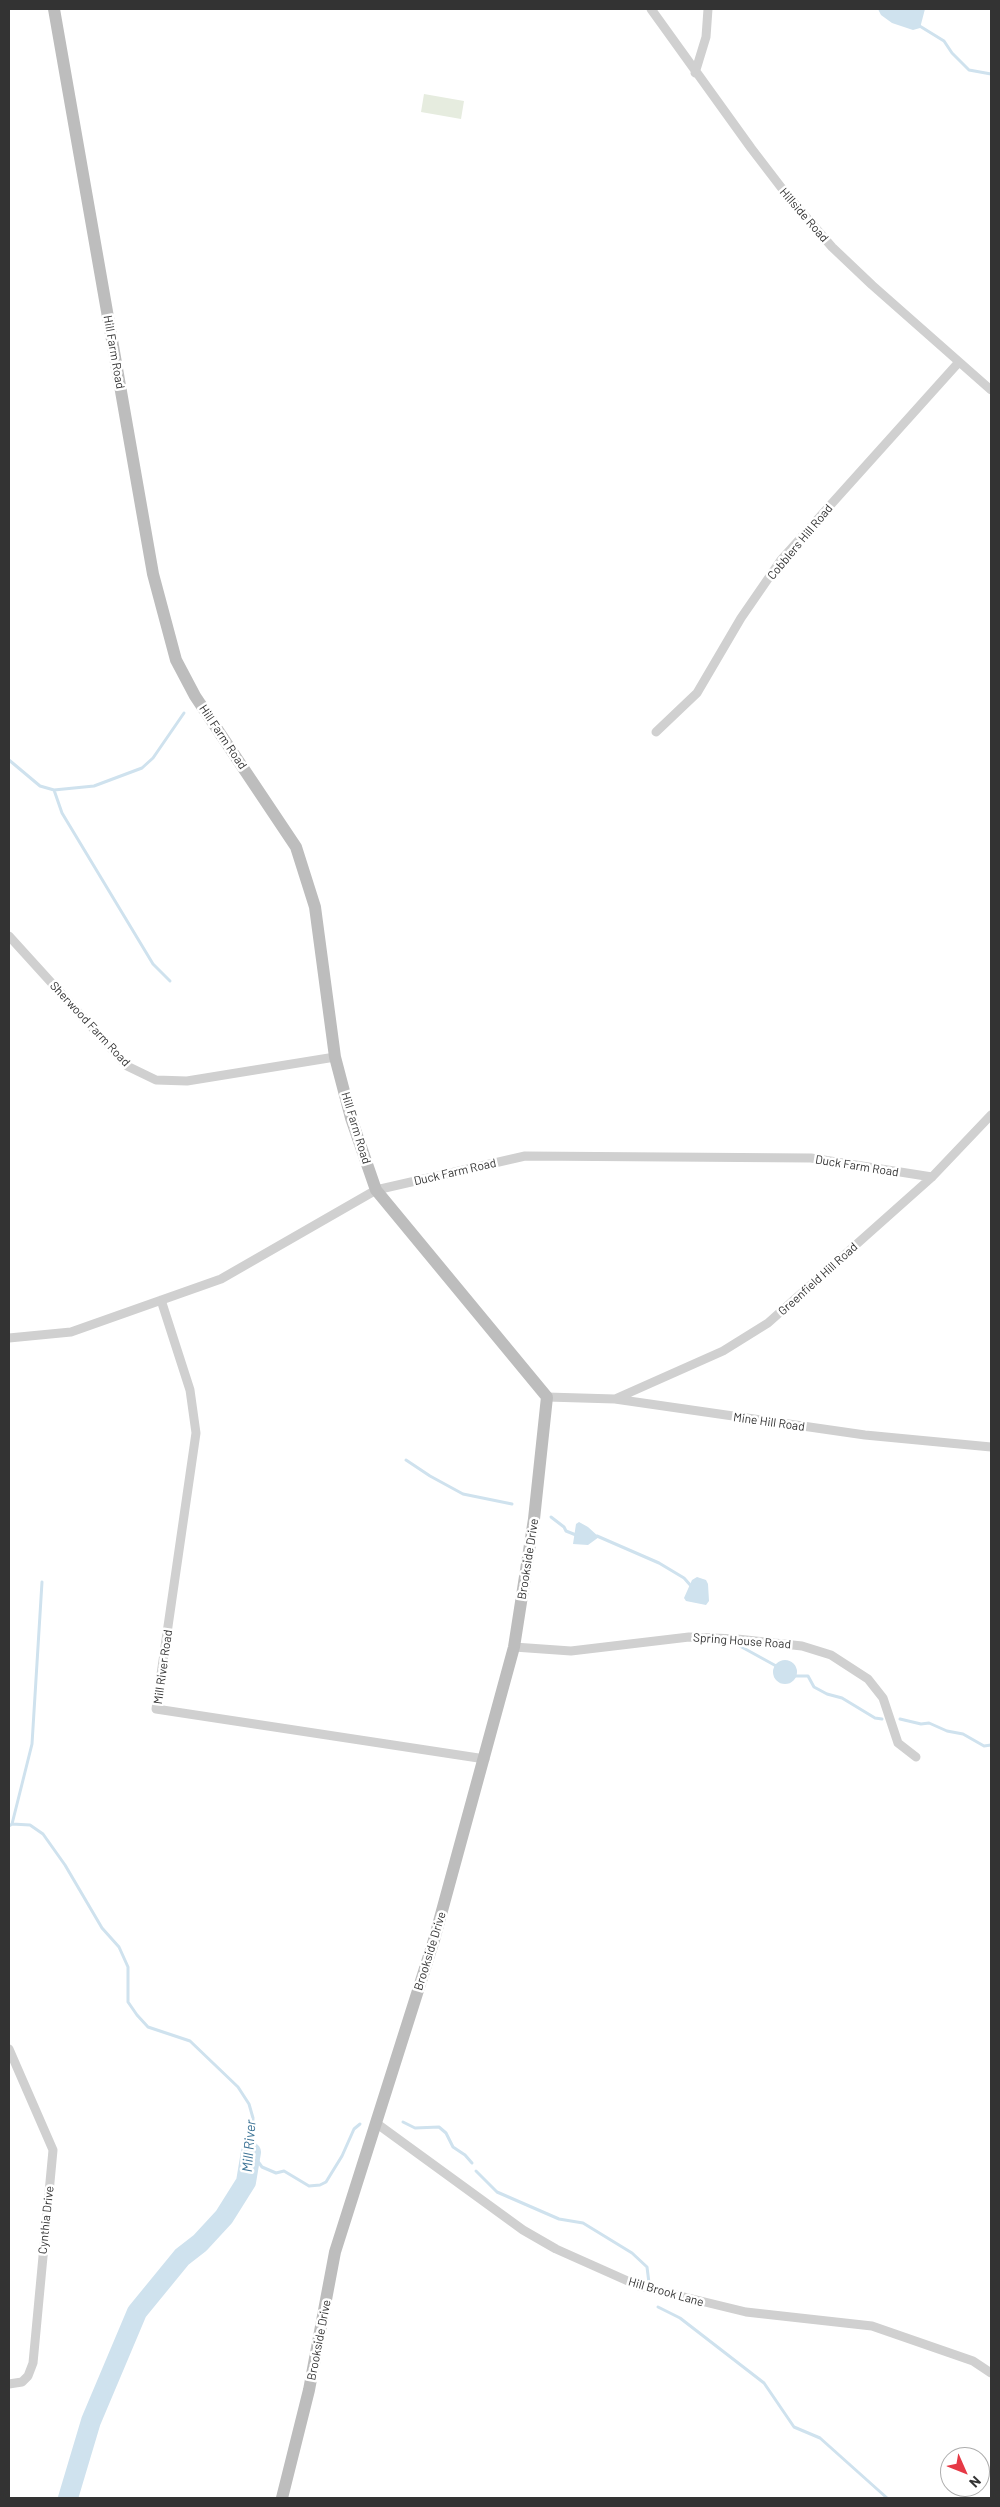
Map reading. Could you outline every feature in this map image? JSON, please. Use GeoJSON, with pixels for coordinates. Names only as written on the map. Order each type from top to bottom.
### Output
{"type":"FeatureCollection","features":[{"type":"Feature","properties":{"kind":"main road","name":"Hill Farm Road"},"geometry":{"type":"LineString","coordinates":[[54,9],[153,574],[176,660],[195,696],[296,847],[315,907],[335,1057],[351,1118],[376,1190],[547,1397]]}},
{"type":"Feature","properties":{"kind":"main road","name":"Brookside Drive"},"geometry":{"type":"LineString","coordinates":[[282,2498],[309,2390],[335,2252],[434,1940],[485,1760],[514,1647],[534,1519],[547,1397]]}},
{"type":"Feature","properties":{"kind":"street","name":"Hillside Road"},"geometry":{"type":"LineString","coordinates":[[651,9],[787,195],[832,247],[991,390]]}},
{"type":"Feature","properties":{"kind":"street"},"geometry":{"type":"LineString","coordinates":[[696,73],[706,37],[708,9]]}},
{"type":"Feature","properties":{"kind":"street","name":"Cobblers Hill Road"},"geometry":{"type":"LineString","coordinates":[[656,732],[697,693],[741,618],[781,560],[959,362]]}},
{"type":"Feature","properties":{"kind":"street","name":"Sherwood Farm Road"},"geometry":{"type":"LineString","coordinates":[[9,936],[127,1066],[156,1080],[187,1081],[335,1057]]}},
{"type":"Feature","properties":{"kind":"street","name":"Greenfield Hill Road"},"geometry":{"type":"LineString","coordinates":[[615,1399],[723,1351],[768,1323],[932,1178],[991,1115]]}},
{"type":"Feature","properties":{"kind":"street","name":"Duck Farm Road"},"geometry":{"type":"LineString","coordinates":[[9,1338],[71,1332],[220,1279],[376,1190],[526,1156],[811,1158],[932,1178]]}},
{"type":"Feature","properties":{"kind":"street","name":"Mill River Road"},"geometry":{"type":"LineString","coordinates":[[161,1300],[190,1390],[196,1433],[156,1709],[485,1760]]}},
{"type":"Feature","properties":{"kind":"street","name":"Mine Hill Road"},"geometry":{"type":"LineString","coordinates":[[547,1397],[615,1399],[866,1436],[991,1448]]}},
{"type":"Feature","properties":{"kind":"street","name":"Spring House Road"},"geometry":{"type":"LineString","coordinates":[[514,1647],[571,1651],[689,1637],[737,1639],[802,1646],[831,1655],[868,1679],[883,1698],[898,1743],[916,1757]]}},
{"type":"Feature","properties":{"kind":"street","name":"Cynthia Drive"},"geometry":{"type":"LineString","coordinates":[[9,2049],[53,2150],[33,2363],[28,2376],[22,2382],[9,2384]]}},
{"type":"Feature","properties":{"kind":"street","name":"Hill Brook Lane"},"geometry":{"type":"LineString","coordinates":[[376,2123],[522,2230],[556,2249],[639,2286],[746,2312],[872,2326],[973,2361],[991,2373]]}},
{"type":"Feature","properties":{"kind":"shaded area"},"geometry":{"type":"Polygon","coordinates":[[[424,94],[464,101],[461,119],[421,112],[424,94]]]}},
{"type":"Feature","properties":{"kind":"water"},"geometry":{"type":"Polygon","coordinates":[[[878,9],[925,9],[920,28],[913,30],[892,23],[881,15],[878,9]]]}},
{"type":"Feature","properties":{"kind":"water"},"geometry":{"type":"Polygon","coordinates":[[[579,1522],[599,1537],[588,1545],[573,1544],[576,1524],[579,1522]]]}},
{"type":"Feature","properties":{"kind":"water"},"geometry":{"type":"Polygon","coordinates":[[[697,1577],[706,1580],[708,1584],[709,1601],[706,1605],[686,1601],[684,1598],[692,1580],[697,1577]]]}},
{"type":"Feature","properties":{"kind":"water"},"geometry":{"type":"Polygon","coordinates":[[[785,1660],[790,1661],[796,1667],[796,1677],[790,1683],[785,1684],[780,1683],[774,1677],[773,1672],[774,1667],[780,1661],[785,1660]]]}},
{"type":"Feature","properties":{"kind":"waterway"},"geometry":{"type":"LineString","coordinates":[[918,25],[944,41],[952,53],[969,70],[991,74]]}},
{"type":"Feature","properties":{"kind":"waterway"},"geometry":{"type":"LineString","coordinates":[[9,760],[40,786],[54,790],[94,786],[142,768],[153,758],[184,713]]}},
{"type":"Feature","properties":{"kind":"waterway"},"geometry":{"type":"LineString","coordinates":[[54,790],[62,813],[153,964],[170,981]]}},
{"type":"Feature","properties":{"kind":"waterway"},"geometry":{"type":"LineString","coordinates":[[406,1460],[463,1494],[512,1504]]}},
{"type":"Feature","properties":{"kind":"waterway"},"geometry":{"type":"LineString","coordinates":[[551,1517],[564,1527],[566,1531],[576,1535]]}},
{"type":"Feature","properties":{"kind":"waterway"},"geometry":{"type":"LineString","coordinates":[[597,1536],[659,1563],[684,1578],[692,1587]]}},
{"type":"Feature","properties":{"kind":"waterway"},"geometry":{"type":"LineString","coordinates":[[12,1824],[32,1744],[42,1582]]}},
{"type":"Feature","properties":{"kind":"waterway"},"geometry":{"type":"LineString","coordinates":[[738,1645],[778,1667]]}},
{"type":"Feature","properties":{"kind":"waterway"},"geometry":{"type":"LineString","coordinates":[[794,1676],[808,1676],[814,1687],[827,1694],[842,1698],[875,1718],[882,1719]]}},
{"type":"Feature","properties":{"kind":"waterway"},"geometry":{"type":"LineString","coordinates":[[900,1719],[921,1724],[929,1723],[947,1731],[963,1734],[984,1746],[991,1745]]}},
{"type":"Feature","properties":{"kind":"waterway","name":"Mill River"},"geometry":{"type":"LineString","coordinates":[[9,1826],[12,1824],[30,1825],[43,1834],[65,1865],[102,1928],[119,1947],[128,1967],[128,2002],[137,2015],[148,2027],[190,2041],[238,2087],[249,2104],[253,2118],[251,2152],[262,2167],[276,2173],[284,2171],[309,2186],[320,2185],[326,2182],[342,2156],[354,2129],[360,2124]]}},
{"type":"Feature","properties":{"kind":"waterway"},"geometry":{"type":"LineString","coordinates":[[403,2122],[415,2128],[439,2127],[446,2133],[453,2147],[465,2155],[472,2163]]}},
{"type":"Feature","properties":{"kind":"waterway","name":"Mill River"},"geometry":{"type":"LineString","coordinates":[[68,2498],[91,2421],[137,2312],[182,2257],[200,2243],[224,2217],[246,2182],[251,2152]]}},
{"type":"Feature","properties":{"kind":"waterway"},"geometry":{"type":"LineString","coordinates":[[476,2171],[497,2192],[559,2219],[583,2223],[632,2253],[647,2267],[649,2283]]}},
{"type":"Feature","properties":{"kind":"waterway"},"geometry":{"type":"LineString","coordinates":[[658,2307],[680,2318],[764,2383],[794,2427],[820,2438],[887,2498]]}}]}
